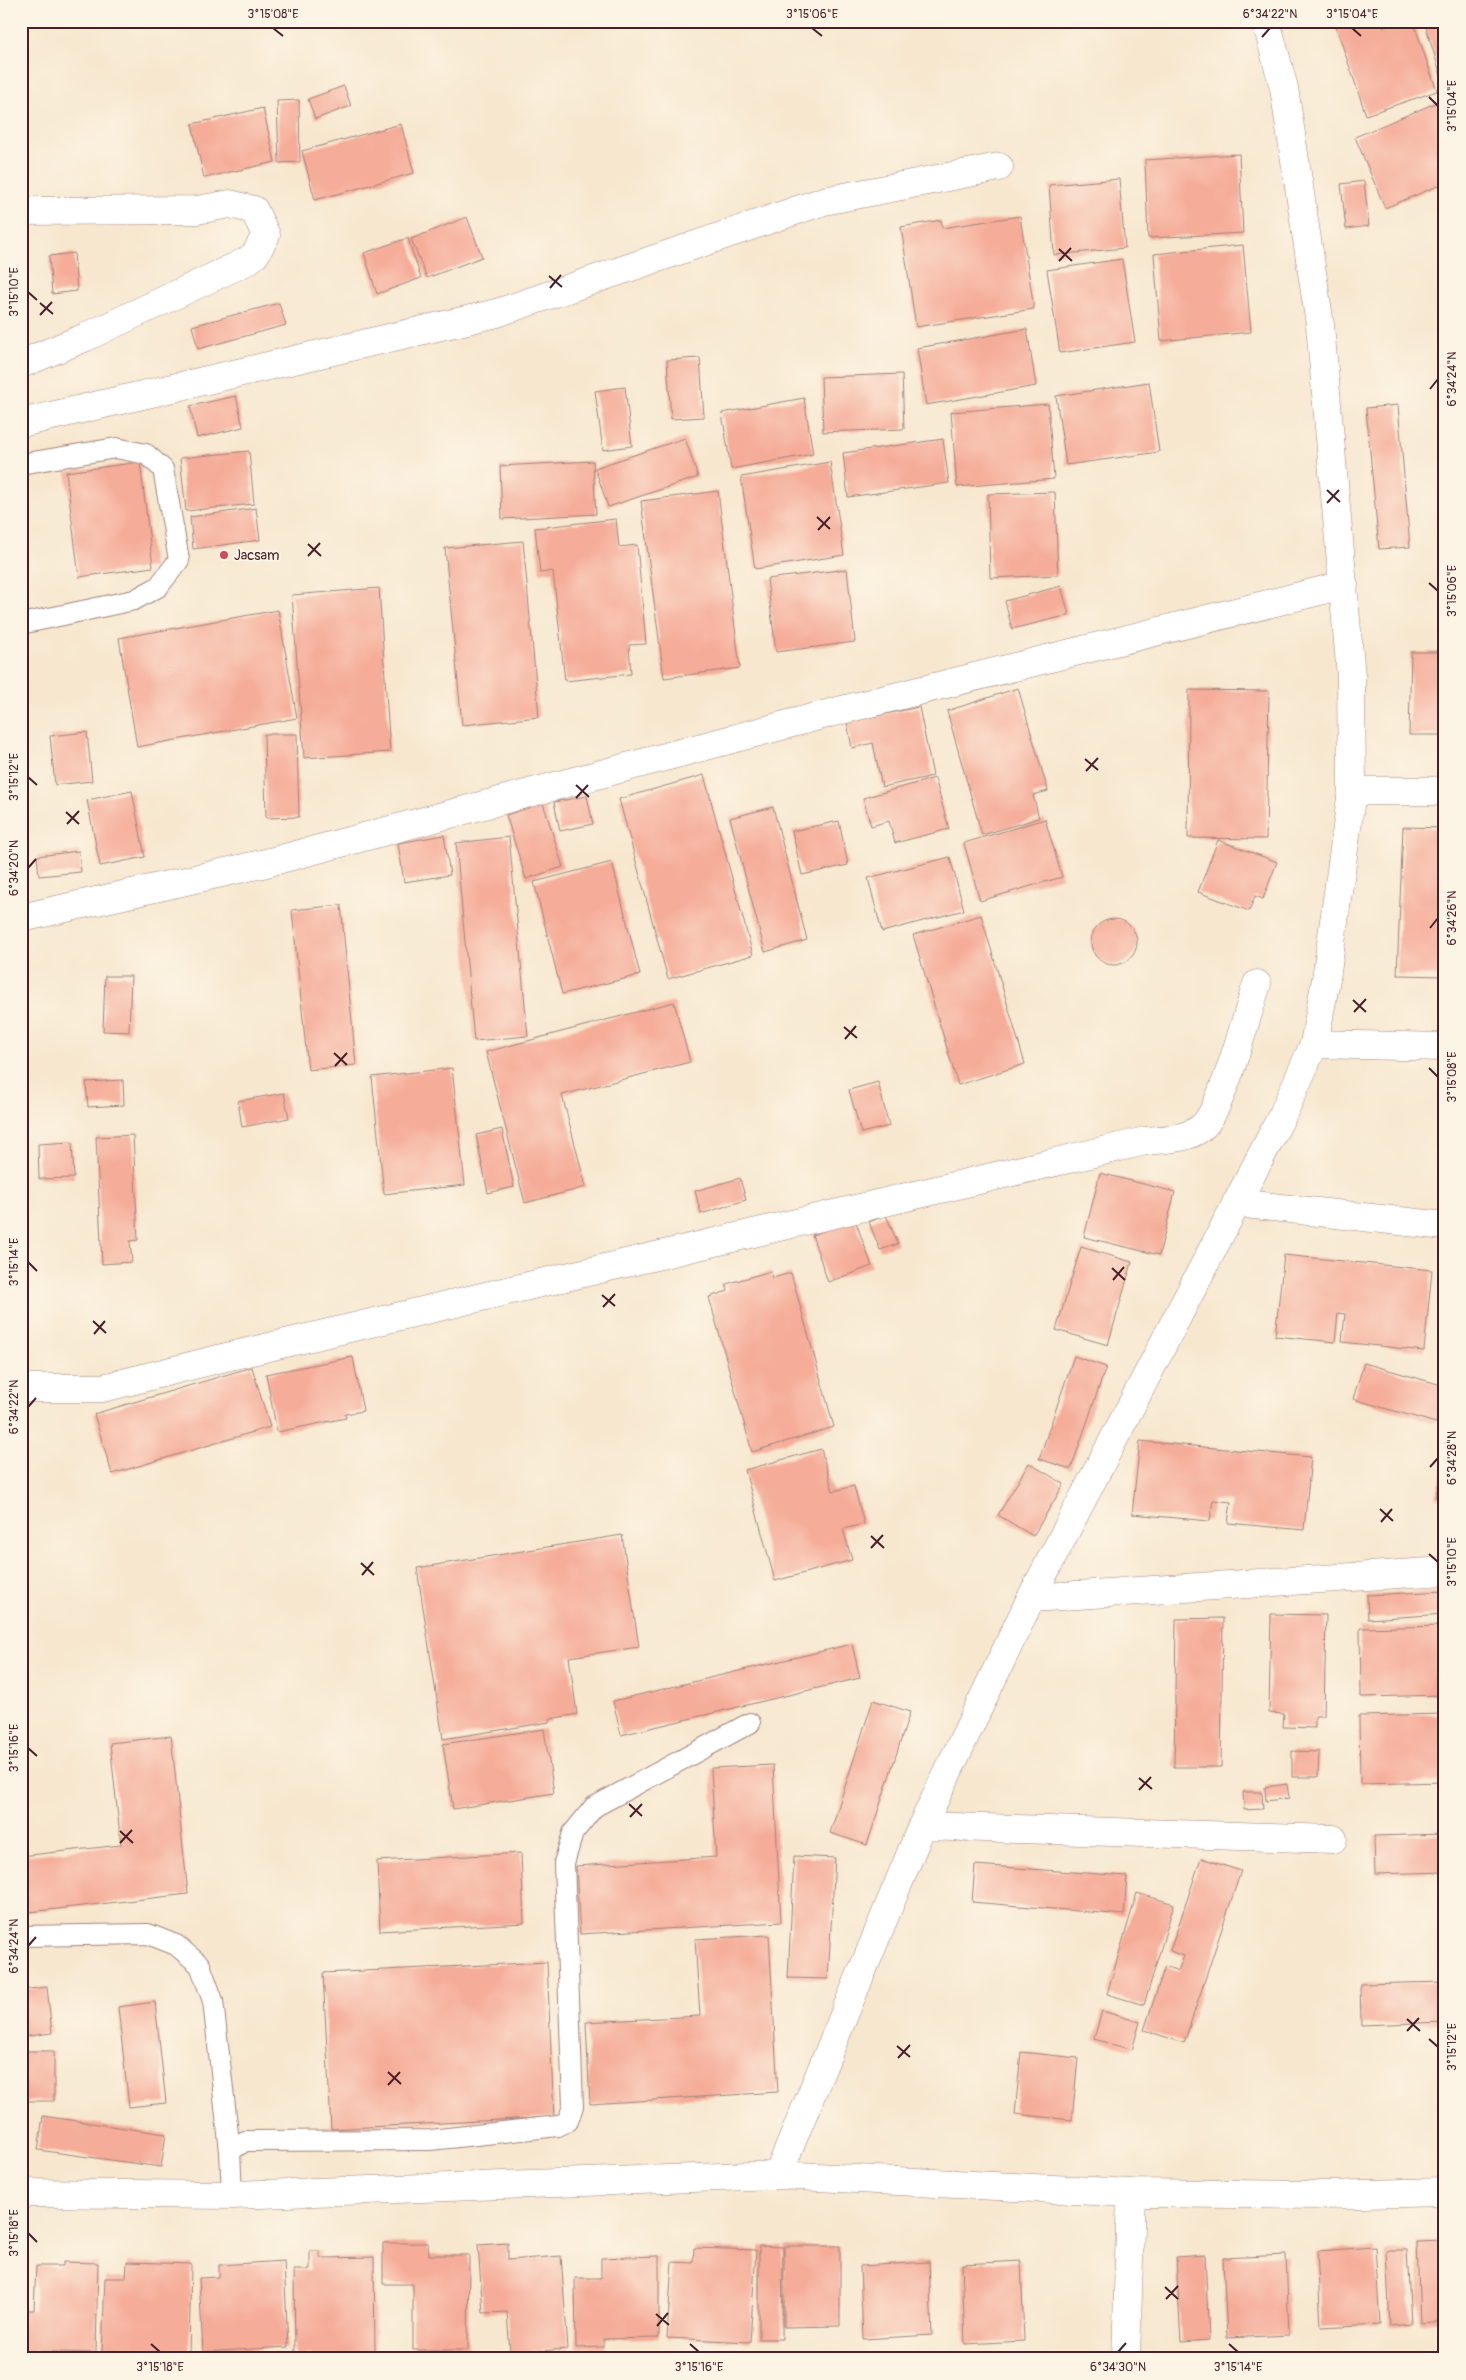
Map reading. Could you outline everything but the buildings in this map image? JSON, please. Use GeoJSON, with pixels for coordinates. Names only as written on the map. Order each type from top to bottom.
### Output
{"type":"FeatureCollection","features":[{"type":"Feature","properties":{"kind":"street"},"geometry":{"type":"LineString","coordinates":[[778,2175],[922,1826],[1030,1598],[1283,1114],[1314,1044],[1326,980],[1352,790],[1352,676],[1320,325],[1284,88],[1266,21]]}},
{"type":"Feature","properties":{"kind":"street"},"geometry":{"type":"LineString","coordinates":[[21,423],[496,313],[824,201],[999,167]]}},
{"type":"Feature","properties":{"kind":"street"},"geometry":{"type":"LineString","coordinates":[[21,211],[197,210],[230,204],[254,210],[266,236],[255,255],[247,261],[86,337],[21,364]]}},
{"type":"Feature","properties":{"kind":"street"},"geometry":{"type":"LineString","coordinates":[[21,918],[266,863],[834,712],[1344,585]]}},
{"type":"Feature","properties":{"kind":"street"},"geometry":{"type":"LineString","coordinates":[[1352,790],[1445,791]]}},
{"type":"Feature","properties":{"kind":"street"},"geometry":{"type":"LineString","coordinates":[[21,1388],[103,1388],[231,1356],[1136,1143],[1180,1138],[1204,1126],[1218,1102],[1257,984]]}},
{"type":"Feature","properties":{"kind":"street"},"geometry":{"type":"LineString","coordinates":[[1314,1044],[1445,1047]]}},
{"type":"Feature","properties":{"kind":"street"},"geometry":{"type":"LineString","coordinates":[[1236,1203],[1445,1226]]}},
{"type":"Feature","properties":{"kind":"street"},"geometry":{"type":"LineString","coordinates":[[1030,1598],[1445,1571]]}},
{"type":"Feature","properties":{"kind":"street"},"geometry":{"type":"LineString","coordinates":[[922,1826],[1333,1839]]}},
{"type":"Feature","properties":{"kind":"street"},"geometry":{"type":"LineString","coordinates":[[21,2193],[232,2196],[778,2175],[1131,2193],[1323,2195],[1445,2192]]}},
{"type":"Feature","properties":{"kind":"street"},"geometry":{"type":"LineString","coordinates":[[1126,2359],[1132,2231],[1131,2193]]}},
{"type":"Feature","properties":{"kind":"lane"},"geometry":{"type":"LineString","coordinates":[[21,464],[116,448],[146,454],[163,469],[179,560],[158,587],[134,600],[21,624]]}},
{"type":"Feature","properties":{"kind":"lane"},"geometry":{"type":"LineString","coordinates":[[230,2150],[245,2141],[262,2139],[430,2140],[558,2126],[568,2121],[573,2106],[564,1863],[573,1833],[594,1807],[750,1723]]}},
{"type":"Feature","properties":{"kind":"lane"},"geometry":{"type":"LineString","coordinates":[[21,1936],[148,1934],[176,1945],[200,1966],[213,2001],[230,2150],[232,2196]]}},
{"type":"Feature","properties":{"kind":"place","name":"Jacsam"},"geometry":{"type":"Point","coordinates":[224,555]}}]}
